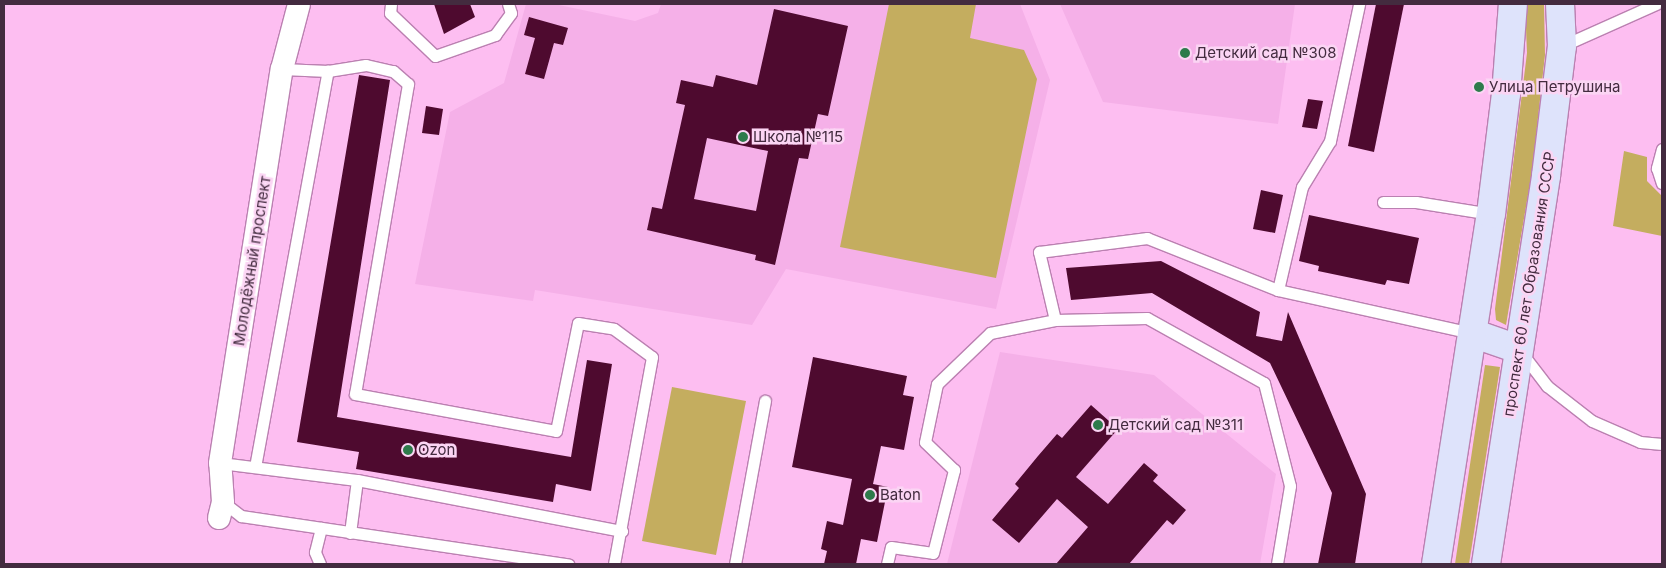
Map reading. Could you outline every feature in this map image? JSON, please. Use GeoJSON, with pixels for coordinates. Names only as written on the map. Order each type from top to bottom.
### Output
{"type":"FeatureCollection","features":[{"type":"Feature","properties":{"kind":"main road"},"geometry":{"type":"LineString","coordinates":[[1436,564],[1491,214],[1506,94],[1513,4]]}},
{"type":"Feature","properties":{"kind":"main road","name":"проспект 60 лет Образования СССР"},"geometry":{"type":"LineString","coordinates":[[1486,564],[1562,46],[1560,4]]}},
{"type":"Feature","properties":{"kind":"main road"},"geometry":{"type":"LineString","coordinates":[[1472,333],[1518,349]]}},
{"type":"Feature","properties":{"kind":"street","name":"Молодёжный проспект"},"geometry":{"type":"LineString","coordinates":[[221,510],[220,463],[282,69],[299,5]]}},
{"type":"Feature","properties":{"kind":"lane"},"geometry":{"type":"LineString","coordinates":[[391,4],[390,13],[435,56],[494,35],[511,13],[508,4]]}},
{"type":"Feature","properties":{"kind":"lane"},"geometry":{"type":"LineString","coordinates":[[1278,290],[1302,187],[1330,141],[1359,4]]}},
{"type":"Feature","properties":{"kind":"lane"},"geometry":{"type":"LineString","coordinates":[[1562,46],[1655,4]]}},
{"type":"Feature","properties":{"kind":"lane"},"geometry":{"type":"LineString","coordinates":[[282,69],[328,71],[366,65],[393,71],[408,84],[355,394],[556,431],[578,323],[614,329],[652,357],[622,531],[614,564]]}},
{"type":"Feature","properties":{"kind":"lane"},"geometry":{"type":"LineString","coordinates":[[255,468],[328,71]]}},
{"type":"Feature","properties":{"kind":"lane"},"geometry":{"type":"LineString","coordinates":[[1662,149],[1657,168],[1662,183]]}},
{"type":"Feature","properties":{"kind":"lane"},"geometry":{"type":"LineString","coordinates":[[1383,202],[1416,202],[1491,214]]}},
{"type":"Feature","properties":{"kind":"lane"},"geometry":{"type":"LineString","coordinates":[[1054,320],[1039,252],[1147,238],[1278,290],[1472,333]]}},
{"type":"Feature","properties":{"kind":"lane"},"geometry":{"type":"LineString","coordinates":[[929,564],[954,470],[925,442],[938,384],[990,333],[1054,320],[1147,318],[1264,383],[1290,486],[1277,564]]}},
{"type":"Feature","properties":{"kind":"lane"},"geometry":{"type":"LineString","coordinates":[[1518,349],[1547,386],[1592,421],[1640,442],[1662,444]]}},
{"type":"Feature","properties":{"kind":"lane"},"geometry":{"type":"LineString","coordinates":[[735,564],[765,401]]}},
{"type":"Feature","properties":{"kind":"lane"},"geometry":{"type":"LineString","coordinates":[[220,463],[357,480],[622,531]]}},
{"type":"Feature","properties":{"kind":"lane"},"geometry":{"type":"LineString","coordinates":[[350,533],[357,480]]}},
{"type":"Feature","properties":{"kind":"lane"},"geometry":{"type":"LineString","coordinates":[[221,510],[241,516],[350,533],[568,564]]}},
{"type":"Feature","properties":{"kind":"lane"},"geometry":{"type":"LineString","coordinates":[[320,564],[315,552],[321,528]]}},
{"type":"Feature","properties":{"kind":"lane"},"geometry":{"type":"LineString","coordinates":[[887,564],[891,547],[933,553]]}},
{"type":"Feature","properties":{"kind":"shaded area"},"geometry":{"type":"Polygon","coordinates":[[[526,4],[554,4],[635,21],[658,13],[661,4],[1020,4],[1050,80],[996,309],[786,269],[752,325],[535,290],[533,301],[415,284],[450,112],[504,83],[526,4]]]}},
{"type":"Feature","properties":{"kind":"shaded area"},"geometry":{"type":"Polygon","coordinates":[[[889,4],[976,4],[970,38],[1024,50],[1037,79],[996,278],[840,247],[889,4]]]}},
{"type":"Feature","properties":{"kind":"shaded area","name":"Детский сад №308"},"geometry":{"type":"Polygon","coordinates":[[[1060,4],[1295,4],[1278,124],[1103,102],[1060,4]]]}},
{"type":"Feature","properties":{"kind":"shaded area"},"geometry":{"type":"Polygon","coordinates":[[[1525,4],[1544,4],[1545,55],[1532,171],[1506,325],[1496,320],[1495,309],[1527,53],[1525,4]]]}},
{"type":"Feature","properties":{"kind":"shaded area"},"geometry":{"type":"Polygon","coordinates":[[[1624,151],[1647,157],[1647,181],[1662,196],[1662,236],[1613,226],[1624,151]]]}},
{"type":"Feature","properties":{"kind":"shaded area","name":"Детский сад №311"},"geometry":{"type":"Polygon","coordinates":[[[1000,352],[1154,375],[1276,474],[1260,564],[947,564],[1000,352]]]}},
{"type":"Feature","properties":{"kind":"shaded area"},"geometry":{"type":"Polygon","coordinates":[[[1485,365],[1500,367],[1469,564],[1455,564],[1485,365]]]}},
{"type":"Feature","properties":{"kind":"shaded area"},"geometry":{"type":"Polygon","coordinates":[[[672,387],[746,401],[716,555],[642,541],[672,387]]]}},
{"type":"Feature","properties":{"kind":"building"},"geometry":{"type":"Polygon","coordinates":[[[434,4],[470,4],[475,17],[444,34],[434,4]]]}},
{"type":"Feature","properties":{"kind":"building"},"geometry":{"type":"Polygon","coordinates":[[[1376,4],[1404,4],[1374,152],[1348,146],[1376,4]]]}},
{"type":"Feature","properties":{"kind":"building","name":"Школа №115"},"geometry":{"type":"Polygon","coordinates":[[[774,9],[848,26],[828,116],[818,114],[808,159],[799,158],[775,265],[755,260],[756,255],[647,230],[652,207],[662,209],[685,105],[676,103],[681,80],[713,87],[716,75],[757,85],[774,9]],[[707,138],[694,199],[756,211],[768,151],[707,138]]]}},
{"type":"Feature","properties":{"kind":"building"},"geometry":{"type":"Polygon","coordinates":[[[529,17],[568,28],[563,45],[554,43],[544,79],[525,74],[535,38],[524,35],[529,17]]]}},
{"type":"Feature","properties":{"kind":"building"},"geometry":{"type":"Polygon","coordinates":[[[359,75],[390,80],[337,417],[571,457],[587,360],[612,364],[591,491],[556,484],[553,502],[356,469],[359,452],[297,442],[359,75]]]}},
{"type":"Feature","properties":{"kind":"building"},"geometry":{"type":"Polygon","coordinates":[[[1308,99],[1323,101],[1317,129],[1302,127],[1308,99]]]}},
{"type":"Feature","properties":{"kind":"building"},"geometry":{"type":"Polygon","coordinates":[[[426,106],[443,109],[439,135],[422,133],[426,106]]]}},
{"type":"Feature","properties":{"kind":"building"},"geometry":{"type":"Polygon","coordinates":[[[1261,190],[1283,195],[1275,233],[1253,229],[1261,190]]]}},
{"type":"Feature","properties":{"kind":"building"},"geometry":{"type":"Polygon","coordinates":[[[1309,215],[1419,238],[1409,284],[1387,280],[1385,285],[1318,271],[1319,266],[1299,261],[1309,215]]]}},
{"type":"Feature","properties":{"kind":"building"},"geometry":{"type":"Polygon","coordinates":[[[1161,261],[1260,312],[1256,336],[1282,341],[1288,312],[1366,494],[1355,564],[1318,564],[1332,493],[1270,363],[1152,293],[1071,300],[1066,268],[1161,261]]]}},
{"type":"Feature","properties":{"kind":"building"},"geometry":{"type":"Polygon","coordinates":[[[813,357],[907,376],[903,395],[914,397],[904,450],[881,446],[873,484],[888,487],[877,542],[861,539],[856,564],[824,564],[827,551],[821,549],[827,521],[843,525],[852,479],[792,467],[813,357]]]}},
{"type":"Feature","properties":{"kind":"building"},"geometry":{"type":"Polygon","coordinates":[[[1091,405],[1118,429],[1076,477],[1108,504],[1144,463],[1158,475],[1153,481],[1186,510],[1173,525],[1167,520],[1129,564],[1056,564],[1088,527],[1057,499],[1019,543],[992,520],[1019,488],[1015,484],[1038,456],[1057,434],[1062,438],[1091,405]]]}},
{"type":"Feature","properties":{"kind":"place","name":"Детский сад №308"},"geometry":{"type":"Point","coordinates":[1185,53]}},
{"type":"Feature","properties":{"kind":"place","name":"Улица Петрушина"},"geometry":{"type":"Point","coordinates":[1479,87]}},
{"type":"Feature","properties":{"kind":"place","name":"Школа №115"},"geometry":{"type":"Point","coordinates":[743,137]}},
{"type":"Feature","properties":{"kind":"place","name":"Детский сад №311"},"geometry":{"type":"Point","coordinates":[1098,425]}},
{"type":"Feature","properties":{"kind":"place","name":"Ozon"},"geometry":{"type":"Point","coordinates":[408,450]}},
{"type":"Feature","properties":{"kind":"place","name":"Baton"},"geometry":{"type":"Point","coordinates":[870,495]}}]}
